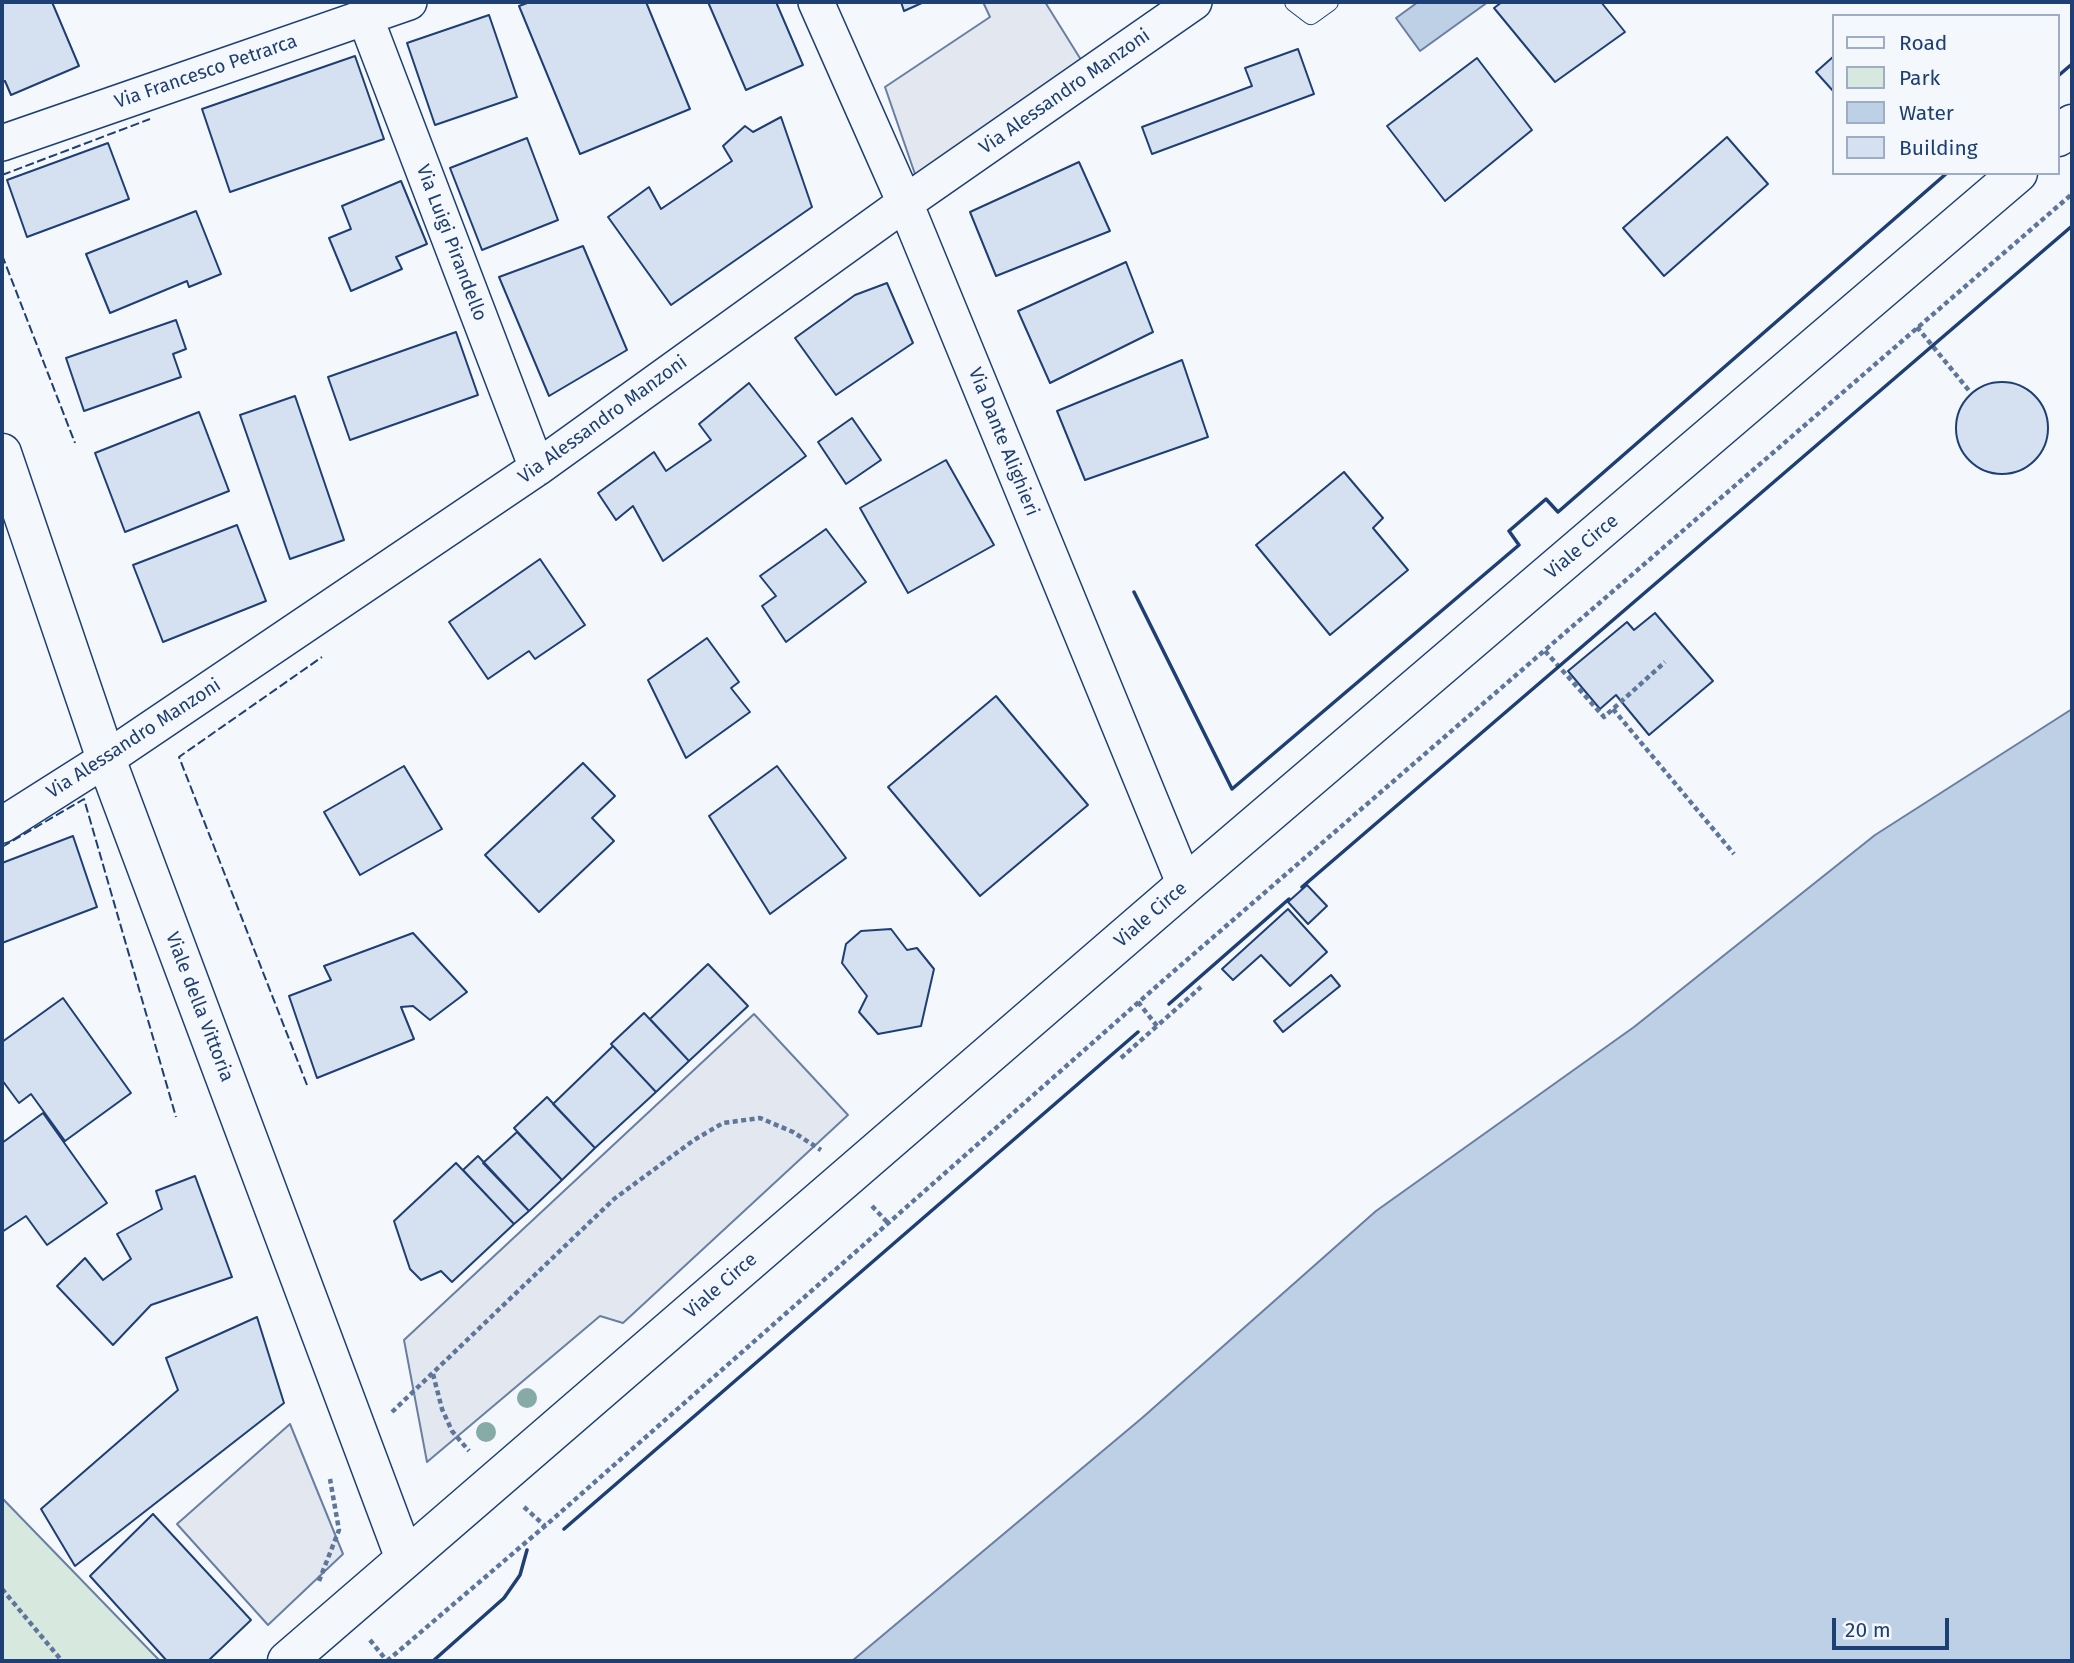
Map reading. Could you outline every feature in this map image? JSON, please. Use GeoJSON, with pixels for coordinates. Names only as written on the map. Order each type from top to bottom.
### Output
{"type":"FeatureCollection","features":[{"type":"Feature","properties":{"kind":"street","name":"Via Francesco Petrarca"},"geometry":{"type":"LineString","coordinates":[[2,143],[410,2]]}},
{"type":"Feature","properties":{"kind":"street","name":"Via Dante Alighieri"},"geometry":{"type":"LineString","coordinates":[[816,2],[905,203],[1185,885]]}},
{"type":"Feature","properties":{"kind":"street","name":"Via Alessandro Manzoni"},"geometry":{"type":"LineString","coordinates":[[2,825],[106,759],[537,468],[905,203],[1194,2]]}},
{"type":"Feature","properties":{"kind":"street","name":"Via Luigi Pirandello"},"geometry":{"type":"LineString","coordinates":[[365,17],[537,468]]}},
{"type":"Feature","properties":{"kind":"street","name":"Viale Circe"},"geometry":{"type":"LineString","coordinates":[[287,1661],[1185,885],[2016,175]]}},
{"type":"Feature","properties":{"kind":"street","name":"Viale della Vittoria"},"geometry":{"type":"LineString","coordinates":[[2,453],[106,759],[405,1559]]}},
{"type":"Feature","properties":{"kind":"lane"},"geometry":{"type":"LineString","coordinates":[[1294,2],[1311,15],[1329,2]]}},
{"type":"Feature","properties":{"kind":"path"},"geometry":{"type":"LineString","coordinates":[[846,1178],[817,1146],[793,1132],[760,1118],[723,1123],[674,1153],[614,1199],[361,1439],[327,1462],[339,1530],[319,1582],[387,1661],[545,1526],[1138,1002],[2072,194]]}},
{"type":"Feature","properties":{"kind":"path"},"geometry":{"type":"LineString","coordinates":[[1917,327],[1970,393]]}},
{"type":"Feature","properties":{"kind":"path"},"geometry":{"type":"LineString","coordinates":[[1545,651],[1604,717],[1665,662]]}},
{"type":"Feature","properties":{"kind":"path"},"geometry":{"type":"LineString","coordinates":[[1613,709],[1734,854]]}},
{"type":"Feature","properties":{"kind":"path"},"geometry":{"type":"LineString","coordinates":[[1121,1058],[1201,987]]}},
{"type":"Feature","properties":{"kind":"path"},"geometry":{"type":"LineString","coordinates":[[1138,1002],[1157,1026]]}},
{"type":"Feature","properties":{"kind":"path"},"geometry":{"type":"LineString","coordinates":[[2,1589],[62,1661]]}},
{"type":"Feature","properties":{"kind":"green space"},"geometry":{"type":"Polygon","coordinates":[[[2,1498],[160,1661],[2,1661],[2,1498]]]}},
{"type":"Feature","properties":{"kind":"shaded area"},"geometry":{"type":"Polygon","coordinates":[[[983,2],[1045,2],[1083,63],[916,177],[885,87],[990,17],[983,2]]]}},
{"type":"Feature","properties":{"kind":"shaded area"},"geometry":{"type":"Polygon","coordinates":[[[754,1014],[848,1115],[623,1323],[600,1316],[427,1462],[404,1340],[754,1014]]]}},
{"type":"Feature","properties":{"kind":"shaded area"},"geometry":{"type":"Polygon","coordinates":[[[290,1424],[343,1554],[268,1625],[177,1524],[290,1424]]]}},
{"type":"Feature","properties":{"kind":"water"},"geometry":{"type":"Polygon","coordinates":[[[1418,2],[1488,2],[1420,51],[1396,18],[1418,2]]]}},
{"type":"Feature","properties":{"kind":"water"},"geometry":{"type":"Polygon","coordinates":[[[2072,709],[2072,1661],[852,1661],[1142,1418],[1376,1211],[1634,1027],[1875,835],[2072,709]]]}},
{"type":"Feature","properties":{"kind":"building"},"geometry":{"type":"Polygon","coordinates":[[[2,2],[52,2],[79,66],[11,95],[5,81],[2,82],[2,2]]]}},
{"type":"Feature","properties":{"kind":"building"},"geometry":{"type":"Polygon","coordinates":[[[530,2],[646,2],[690,109],[580,154],[519,6],[530,2]]]}},
{"type":"Feature","properties":{"kind":"building"},"geometry":{"type":"Polygon","coordinates":[[[708,2],[776,2],[803,65],[746,90],[708,2]]]}},
{"type":"Feature","properties":{"kind":"building"},"geometry":{"type":"Polygon","coordinates":[[[901,2],[924,2],[904,11],[901,2]]]}},
{"type":"Feature","properties":{"kind":"building"},"geometry":{"type":"Polygon","coordinates":[[[1502,2],[1601,2],[1625,32],[1555,82],[1494,8],[1502,2]]]}},
{"type":"Feature","properties":{"kind":"building"},"geometry":{"type":"Polygon","coordinates":[[[489,15],[517,97],[435,125],[407,43],[489,15]]]}},
{"type":"Feature","properties":{"kind":"building"},"geometry":{"type":"Polygon","coordinates":[[[1298,49],[1314,94],[1152,154],[1142,127],[1252,86],[1245,68],[1298,49]]]}},
{"type":"Feature","properties":{"kind":"building"},"geometry":{"type":"Polygon","coordinates":[[[355,56],[384,139],[230,192],[202,109],[355,56]]]}},
{"type":"Feature","properties":{"kind":"building"},"geometry":{"type":"Polygon","coordinates":[[[1477,58],[1532,130],[1445,201],[1387,126],[1477,58]]]}},
{"type":"Feature","properties":{"kind":"building"},"geometry":{"type":"Polygon","coordinates":[[[1832,58],[1832,90],[1816,72],[1832,58]]]}},
{"type":"Feature","properties":{"kind":"building"},"geometry":{"type":"Polygon","coordinates":[[[781,117],[812,207],[671,305],[608,217],[649,187],[661,209],[732,161],[723,146],[745,126],[753,132],[781,117]]]}},
{"type":"Feature","properties":{"kind":"building"},"geometry":{"type":"Polygon","coordinates":[[[1727,137],[1768,184],[1664,276],[1623,228],[1727,137]]]}},
{"type":"Feature","properties":{"kind":"building"},"geometry":{"type":"Polygon","coordinates":[[[527,138],[558,220],[482,250],[450,168],[527,138]]]}},
{"type":"Feature","properties":{"kind":"building"},"geometry":{"type":"Polygon","coordinates":[[[108,143],[129,199],[27,237],[7,180],[108,143]]]}},
{"type":"Feature","properties":{"kind":"building"},"geometry":{"type":"Polygon","coordinates":[[[1079,162],[1110,231],[996,276],[970,212],[1079,162]]]}},
{"type":"Feature","properties":{"kind":"building"},"geometry":{"type":"Polygon","coordinates":[[[401,181],[427,244],[396,257],[402,269],[351,291],[329,238],[351,229],[342,206],[401,181]]]}},
{"type":"Feature","properties":{"kind":"building"},"geometry":{"type":"Polygon","coordinates":[[[196,211],[221,274],[189,287],[187,281],[110,313],[86,254],[196,211]]]}},
{"type":"Feature","properties":{"kind":"building"},"geometry":{"type":"Polygon","coordinates":[[[583,246],[627,350],[549,396],[499,277],[583,246]]]}},
{"type":"Feature","properties":{"kind":"building"},"geometry":{"type":"Polygon","coordinates":[[[1126,262],[1153,332],[1050,383],[1018,311],[1126,262]]]}},
{"type":"Feature","properties":{"kind":"building"},"geometry":{"type":"Polygon","coordinates":[[[887,283],[913,343],[836,395],[795,338],[855,295],[887,283]]]}},
{"type":"Feature","properties":{"kind":"building"},"geometry":{"type":"Polygon","coordinates":[[[176,320],[186,349],[173,354],[181,377],[84,411],[66,358],[176,320]]]}},
{"type":"Feature","properties":{"kind":"building"},"geometry":{"type":"Polygon","coordinates":[[[456,332],[478,395],[350,440],[328,377],[456,332]]]}},
{"type":"Feature","properties":{"kind":"building"},"geometry":{"type":"Polygon","coordinates":[[[1182,360],[1208,437],[1085,480],[1057,411],[1182,360]]]}},
{"type":"Feature","properties":{"kind":"building"},"geometry":{"type":"Polygon","coordinates":[[[2002,382],[2020,386],[2034,396],[2044,410],[2048,428],[2044,446],[2034,460],[2020,470],[2002,474],[1984,470],[1970,460],[1960,446],[1956,428],[1960,410],[1970,396],[1984,386],[2002,382]]]}},
{"type":"Feature","properties":{"kind":"building"},"geometry":{"type":"Polygon","coordinates":[[[749,383],[806,456],[663,561],[633,506],[616,520],[598,493],[654,452],[666,471],[711,440],[699,424],[749,383]]]}},
{"type":"Feature","properties":{"kind":"building"},"geometry":{"type":"Polygon","coordinates":[[[295,396],[344,540],[290,559],[240,415],[295,396]]]}},
{"type":"Feature","properties":{"kind":"building"},"geometry":{"type":"Polygon","coordinates":[[[199,412],[229,491],[125,532],[95,453],[199,412]]]}},
{"type":"Feature","properties":{"kind":"building"},"geometry":{"type":"Polygon","coordinates":[[[852,418],[881,460],[846,484],[818,442],[852,418]]]}},
{"type":"Feature","properties":{"kind":"building"},"geometry":{"type":"Polygon","coordinates":[[[946,460],[994,545],[908,593],[860,508],[946,460]]]}},
{"type":"Feature","properties":{"kind":"building"},"geometry":{"type":"Polygon","coordinates":[[[1344,472],[1383,518],[1373,528],[1408,570],[1330,635],[1256,545],[1344,472]]]}},
{"type":"Feature","properties":{"kind":"building"},"geometry":{"type":"Polygon","coordinates":[[[237,525],[266,601],[163,642],[133,565],[237,525]]]}},
{"type":"Feature","properties":{"kind":"building"},"geometry":{"type":"Polygon","coordinates":[[[826,529],[866,582],[786,642],[762,606],[776,596],[760,576],[826,529]]]}},
{"type":"Feature","properties":{"kind":"building"},"geometry":{"type":"Polygon","coordinates":[[[540,559],[585,625],[535,659],[529,651],[488,679],[449,622],[540,559]]]}},
{"type":"Feature","properties":{"kind":"building"},"geometry":{"type":"Polygon","coordinates":[[[1655,613],[1713,681],[1649,735],[1616,695],[1600,709],[1568,671],[1627,622],[1634,630],[1655,613]]]}},
{"type":"Feature","properties":{"kind":"building"},"geometry":{"type":"Polygon","coordinates":[[[707,638],[739,682],[731,688],[750,712],[686,758],[648,680],[707,638]]]}},
{"type":"Feature","properties":{"kind":"building"},"geometry":{"type":"Polygon","coordinates":[[[996,696],[1088,805],[980,896],[888,787],[996,696]]]}},
{"type":"Feature","properties":{"kind":"building"},"geometry":{"type":"Polygon","coordinates":[[[583,763],[615,796],[592,818],[614,841],[539,912],[485,855],[583,763]]]}},
{"type":"Feature","properties":{"kind":"building"},"geometry":{"type":"Polygon","coordinates":[[[404,766],[442,829],[360,875],[324,812],[404,766]]]}},
{"type":"Feature","properties":{"kind":"building"},"geometry":{"type":"Polygon","coordinates":[[[777,766],[846,858],[770,914],[709,816],[777,766]]]}},
{"type":"Feature","properties":{"kind":"building"},"geometry":{"type":"Polygon","coordinates":[[[73,836],[97,907],[2,943],[2,863],[73,836]]]}},
{"type":"Feature","properties":{"kind":"building"},"geometry":{"type":"Polygon","coordinates":[[[1307,885],[1327,906],[1308,924],[1288,902],[1307,885]]]}},
{"type":"Feature","properties":{"kind":"building"},"geometry":{"type":"Polygon","coordinates":[[[1288,909],[1327,952],[1290,986],[1261,955],[1233,980],[1222,969],[1288,909]]]}},
{"type":"Feature","properties":{"kind":"building"},"geometry":{"type":"Polygon","coordinates":[[[891,929],[907,950],[917,948],[934,969],[921,1026],[878,1034],[859,1012],[867,996],[842,963],[846,944],[861,931],[891,929]]]}},
{"type":"Feature","properties":{"kind":"building"},"geometry":{"type":"Polygon","coordinates":[[[413,933],[467,992],[430,1020],[413,1006],[401,1007],[414,1039],[317,1078],[289,996],[331,980],[324,966],[413,933]]]}},
{"type":"Feature","properties":{"kind":"building"},"geometry":{"type":"Polygon","coordinates":[[[708,964],[748,1006],[689,1061],[650,1019],[708,964]]]}},
{"type":"Feature","properties":{"kind":"building"},"geometry":{"type":"Polygon","coordinates":[[[1331,975],[1340,986],[1283,1032],[1274,1021],[1331,975]]]}},
{"type":"Feature","properties":{"kind":"building"},"geometry":{"type":"Polygon","coordinates":[[[63,998],[131,1093],[65,1141],[31,1094],[19,1103],[2,1080],[2,1042],[63,998]]]}},
{"type":"Feature","properties":{"kind":"building"},"geometry":{"type":"Polygon","coordinates":[[[644,1013],[689,1061],[656,1092],[611,1044],[644,1013]]]}},
{"type":"Feature","properties":{"kind":"building"},"geometry":{"type":"Polygon","coordinates":[[[613,1046],[656,1092],[595,1148],[553,1104],[613,1046]]]}},
{"type":"Feature","properties":{"kind":"building"},"geometry":{"type":"Polygon","coordinates":[[[547,1097],[595,1148],[562,1180],[514,1128],[547,1097]]]}},
{"type":"Feature","properties":{"kind":"building"},"geometry":{"type":"Polygon","coordinates":[[[43,1113],[107,1203],[47,1245],[26,1216],[2,1232],[2,1143],[43,1113]]]}},
{"type":"Feature","properties":{"kind":"building"},"geometry":{"type":"Polygon","coordinates":[[[517,1132],[562,1180],[529,1211],[483,1163],[517,1132]]]}},
{"type":"Feature","properties":{"kind":"building"},"geometry":{"type":"Polygon","coordinates":[[[478,1156],[529,1211],[514,1224],[463,1170],[478,1156]]]}},
{"type":"Feature","properties":{"kind":"building"},"geometry":{"type":"Polygon","coordinates":[[[456,1163],[514,1224],[452,1282],[441,1271],[421,1280],[410,1269],[394,1221],[456,1163]]]}},
{"type":"Feature","properties":{"kind":"building"},"geometry":{"type":"Polygon","coordinates":[[[195,1176],[232,1277],[151,1305],[113,1345],[57,1286],[85,1258],[103,1280],[131,1259],[117,1234],[162,1209],[156,1191],[195,1176]]]}},
{"type":"Feature","properties":{"kind":"building"},"geometry":{"type":"Polygon","coordinates":[[[257,1317],[284,1403],[75,1566],[41,1509],[178,1390],[166,1358],[257,1317]]]}},
{"type":"Feature","properties":{"kind":"building"},"geometry":{"type":"Polygon","coordinates":[[[153,1514],[251,1620],[208,1661],[167,1661],[90,1576],[153,1514]]]}},
{"type":"Feature","properties":{"kind":"fence"},"geometry":{"type":"LineString","coordinates":[[2,175],[150,119]]}},
{"type":"Feature","properties":{"kind":"fence"},"geometry":{"type":"LineString","coordinates":[[2,255],[75,443]]}},
{"type":"Feature","properties":{"kind":"fence"},"geometry":{"type":"LineString","coordinates":[[307,1085],[179,757],[322,657]]}},
{"type":"Feature","properties":{"kind":"fence"},"geometry":{"type":"LineString","coordinates":[[2,847],[84,799],[176,1117]]}},
{"type":"Feature","properties":{"kind":"wall"},"geometry":{"type":"LineString","coordinates":[[2060,74],[2072,64]]}},
{"type":"Feature","properties":{"kind":"wall"},"geometry":{"type":"LineString","coordinates":[[1134,592],[1232,789],[1519,545],[1509,531],[1546,499],[1558,512],[1945,175]]}},
{"type":"Feature","properties":{"kind":"wall"},"geometry":{"type":"LineString","coordinates":[[1302,887],[2072,226]]}},
{"type":"Feature","properties":{"kind":"wall"},"geometry":{"type":"LineString","coordinates":[[1169,1004],[1289,899]]}},
{"type":"Feature","properties":{"kind":"wall"},"geometry":{"type":"LineString","coordinates":[[564,1529],[1138,1032]]}},
{"type":"Feature","properties":{"kind":"wall"},"geometry":{"type":"LineString","coordinates":[[433,1661],[504,1598],[520,1575],[527,1550]]}}]}
